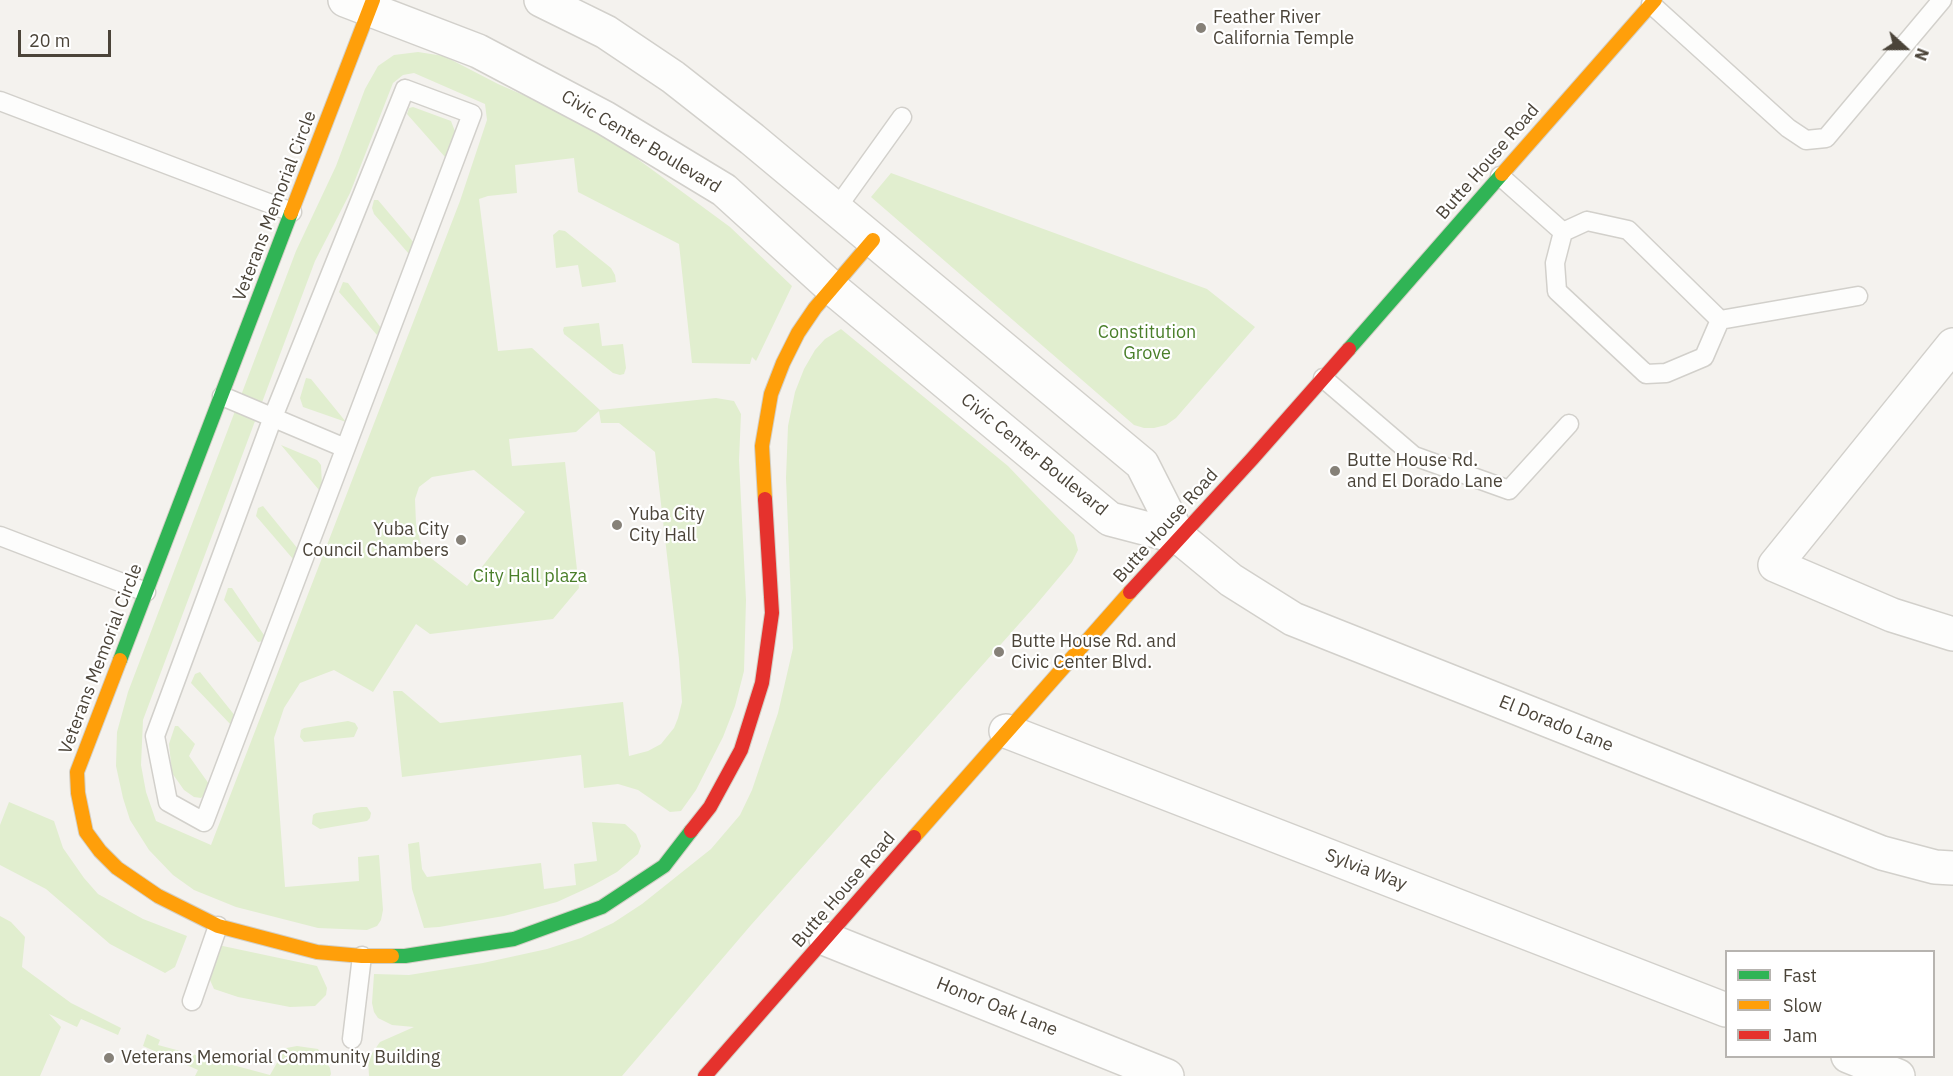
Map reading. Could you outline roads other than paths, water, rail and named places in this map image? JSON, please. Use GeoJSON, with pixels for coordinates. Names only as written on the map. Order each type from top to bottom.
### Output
{"type":"FeatureCollection","features":[{"type":"Feature","properties":{"kind":"street"},"geometry":{"type":"LineString","coordinates":[[542,0],[606,32],[673,77],[752,139],[1142,464],[1179,537]]}},
{"type":"Feature","properties":{"kind":"street","name":"Butte House Road"},"geometry":{"type":"LineString","coordinates":[[705,1076],[1006,731],[1179,537],[1252,459],[1653,2]]}},
{"type":"Feature","properties":{"kind":"street","name":"Veterans Memorial Circle"},"geometry":{"type":"LineString","coordinates":[[363,3],[292,212],[77,772],[78,793],[86,831],[100,851],[117,868],[158,896],[218,926],[317,952],[362,956],[405,956],[514,939],[602,907],[664,866],[710,807],[741,750],[762,683],[772,613],[762,446],[771,394],[798,333],[815,308],[873,240]]}},
{"type":"Feature","properties":{"kind":"street","name":"Civic Center Boulevard"},"geometry":{"type":"LineString","coordinates":[[363,3],[478,51],[605,118],[724,190],[832,288],[1110,519],[1179,537]]}},
{"type":"Feature","properties":{"kind":"street"},"geometry":{"type":"LineString","coordinates":[[1953,345],[1775,565],[1892,615],[1953,634]]}},
{"type":"Feature","properties":{"kind":"street","name":"El Dorado Lane"},"geometry":{"type":"LineString","coordinates":[[1179,537],[1231,580],[1293,619],[1882,853],[1935,867],[1953,868]]}},
{"type":"Feature","properties":{"kind":"street","name":"Sylvia Way"},"geometry":{"type":"LineString","coordinates":[[1006,731],[1725,1010]]}},
{"type":"Feature","properties":{"kind":"street","name":"Honor Oak Lane"},"geometry":{"type":"LineString","coordinates":[[826,939],[1167,1076]]}},
{"type":"Feature","properties":{"kind":"street"},"geometry":{"type":"LineString","coordinates":[[1853,1058],[1898,1076]]}},
{"type":"Feature","properties":{"kind":"lane"},"geometry":{"type":"LineString","coordinates":[[1653,2],[1788,128],[1806,140],[1826,138],[1942,0]]}},
{"type":"Feature","properties":{"kind":"lane"},"geometry":{"type":"LineString","coordinates":[[405,89],[472,114],[204,822],[168,802],[155,736],[273,417],[405,89]]}},
{"type":"Feature","properties":{"kind":"lane"},"geometry":{"type":"LineString","coordinates":[[0,101],[292,212]]}},
{"type":"Feature","properties":{"kind":"lane"},"geometry":{"type":"LineString","coordinates":[[836,209],[902,117]]}},
{"type":"Feature","properties":{"kind":"lane"},"geometry":{"type":"LineString","coordinates":[[1500,176],[1563,232]]}},
{"type":"Feature","properties":{"kind":"lane"},"geometry":{"type":"LineString","coordinates":[[1587,221],[1628,231],[1720,320],[1704,357],[1666,373],[1646,374],[1557,291],[1554,263],[1563,232],[1587,221]]}},
{"type":"Feature","properties":{"kind":"lane"},"geometry":{"type":"LineString","coordinates":[[1720,320],[1858,297]]}},
{"type":"Feature","properties":{"kind":"lane"},"geometry":{"type":"LineString","coordinates":[[1323,378],[1414,456],[1509,490],[1569,424]]}},
{"type":"Feature","properties":{"kind":"lane"},"geometry":{"type":"LineString","coordinates":[[222,396],[345,448]]}},
{"type":"Feature","properties":{"kind":"lane"},"geometry":{"type":"LineString","coordinates":[[0,536],[146,592]]}},
{"type":"Feature","properties":{"kind":"lane"},"geometry":{"type":"LineString","coordinates":[[192,1001],[218,926]]}},
{"type":"Feature","properties":{"kind":"lane"},"geometry":{"type":"LineString","coordinates":[[352,1039],[362,956]]}},
{"type":"Feature","properties":{"kind":"place","name":"Feather River California Temple"},"geometry":{"type":"Point","coordinates":[1201,28]}},
{"type":"Feature","properties":{"kind":"place","name":"Butte House Rd. and El Dorado Lane"},"geometry":{"type":"Point","coordinates":[1335,471]}},
{"type":"Feature","properties":{"kind":"place","name":"Yuba City City Hall"},"geometry":{"type":"Point","coordinates":[617,525]}},
{"type":"Feature","properties":{"kind":"place","name":"Yuba City Council Chambers"},"geometry":{"type":"Point","coordinates":[461,540]}},
{"type":"Feature","properties":{"kind":"place","name":"Butte House Rd. and Civic Center Blvd."},"geometry":{"type":"Point","coordinates":[999,652]}},
{"type":"Feature","properties":{"kind":"place","name":"Veterans Memorial Community Building"},"geometry":{"type":"Point","coordinates":[109,1058]}},
{"type":"Feature","properties":{"kind":"park label","name":"Constitution Grove"},"geometry":{"type":"Point","coordinates":[1147,343]}},
{"type":"Feature","properties":{"kind":"park label","name":"City Hall plaza"},"geometry":{"type":"Point","coordinates":[530,577]}}]}
